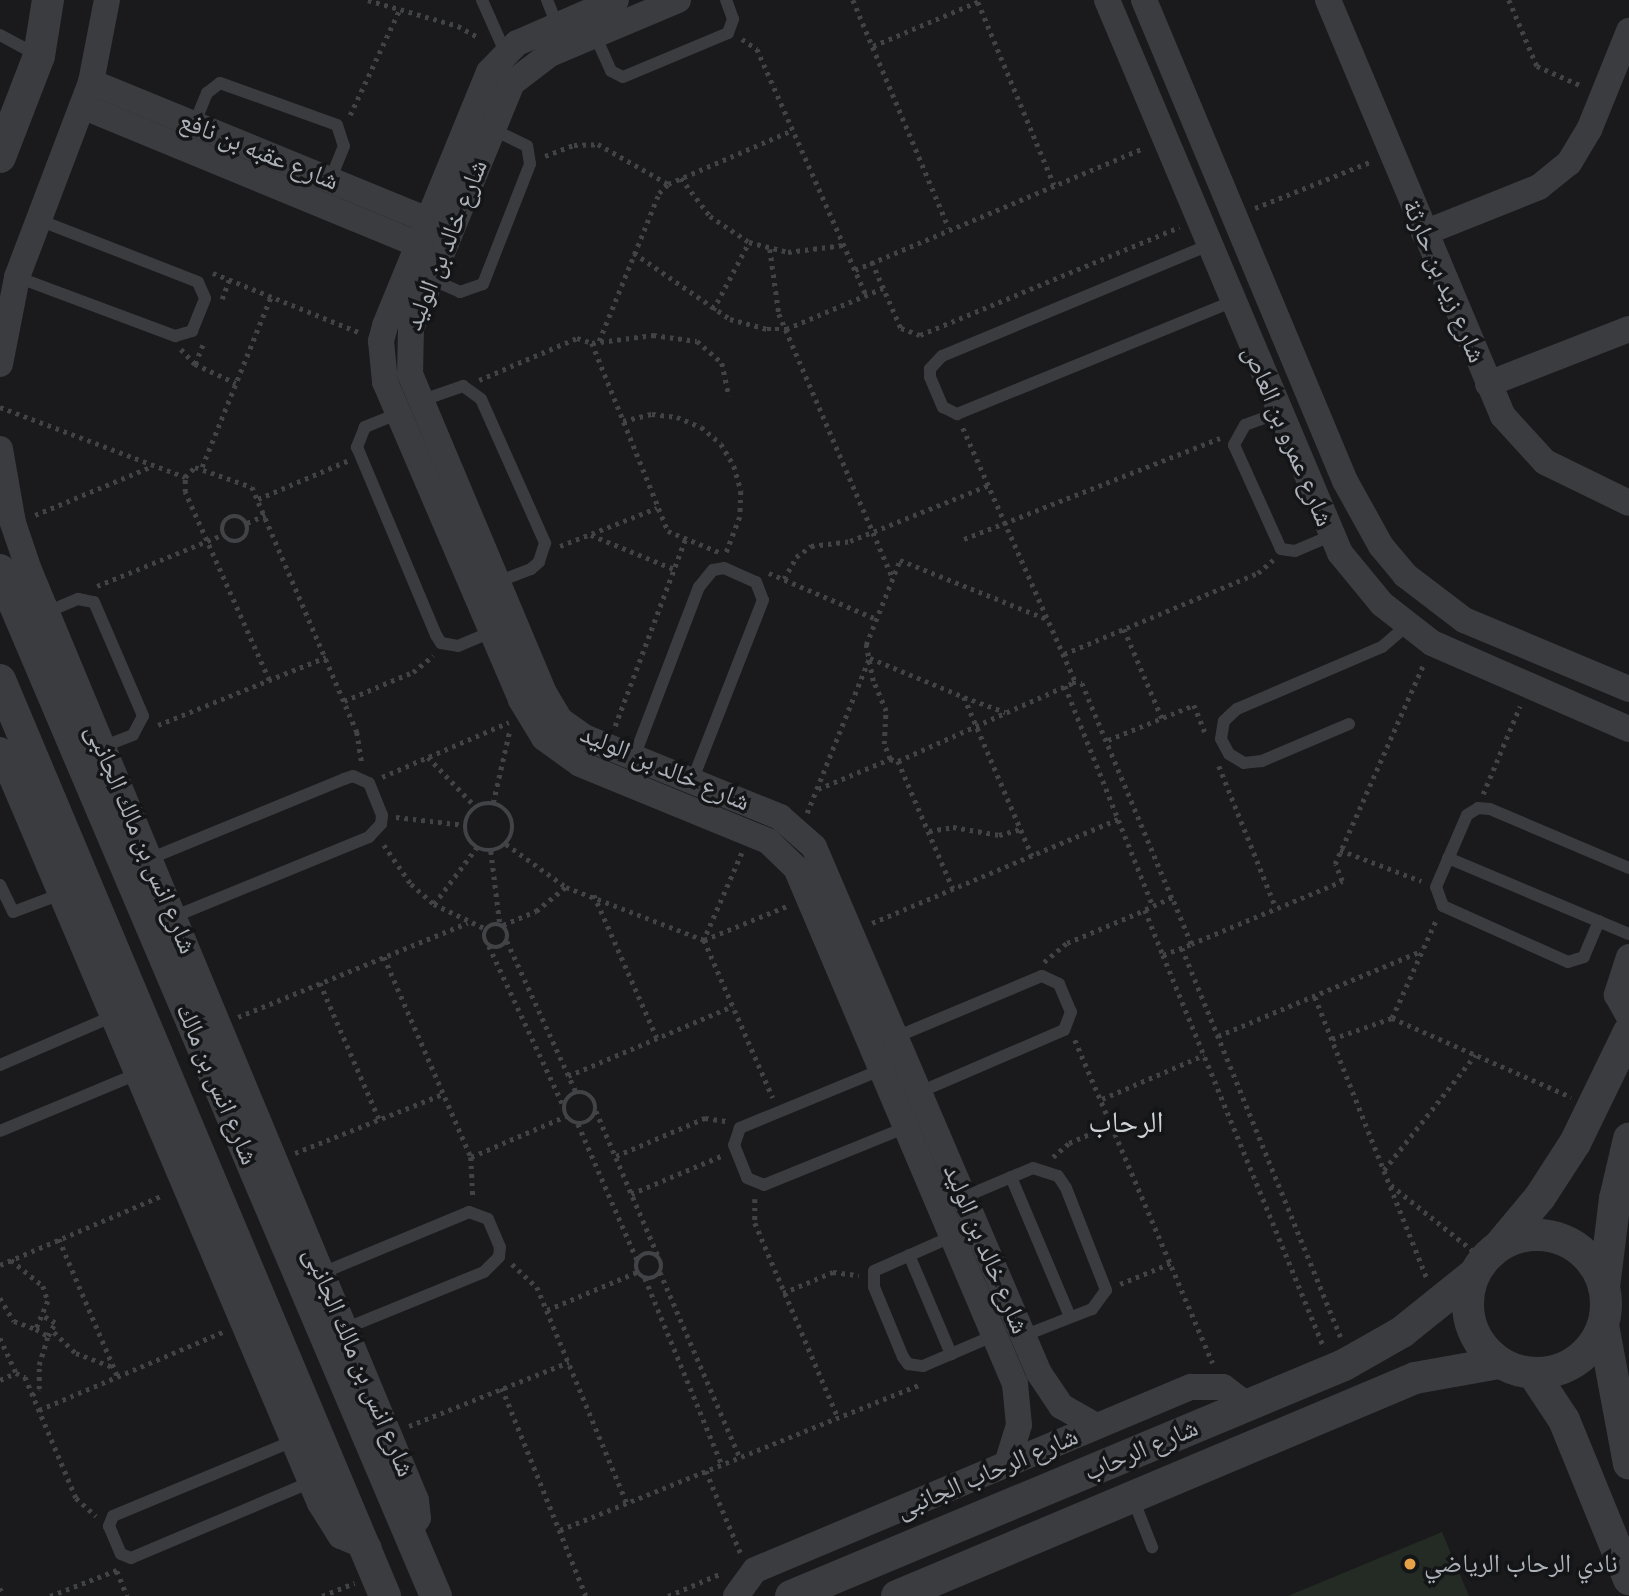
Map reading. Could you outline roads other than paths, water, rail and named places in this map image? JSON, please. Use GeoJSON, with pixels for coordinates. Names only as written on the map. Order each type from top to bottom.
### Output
{"type":"FeatureCollection","features":[{"type":"Feature","properties":{"kind":"street"},"geometry":{"type":"LineString","coordinates":[[0,157],[40,56],[48,0]]}},
{"type":"Feature","properties":{"kind":"street"},"geometry":{"type":"LineString","coordinates":[[0,364],[17,276],[36,219],[86,94],[107,0]]}},
{"type":"Feature","properties":{"kind":"street"},"geometry":{"type":"LineString","coordinates":[[501,56],[557,25],[616,0]]}},
{"type":"Feature","properties":{"kind":"street","name":"شارع خالد بن الوليد"},"geometry":{"type":"LineString","coordinates":[[678,0],[595,35],[523,71],[509,90],[431,279],[408,343],[410,374],[520,717],[561,752],[628,769],[692,781],[780,817],[799,830],[824,867],[920,1093],[954,1236],[995,1335],[1019,1404],[1015,1445],[1007,1464]]}},
{"type":"Feature","properties":{"kind":"street","name":"شارع عمرو بن العاص"},"geometry":{"type":"LineString","coordinates":[[1107,0],[1331,536],[1360,580],[1407,625],[1432,643],[1629,729]]}},
{"type":"Feature","properties":{"kind":"street","name":"شارع عمرو بن العاص"},"geometry":{"type":"LineString","coordinates":[[1144,0],[1345,481],[1381,546],[1405,575],[1464,620],[1629,690]]}},
{"type":"Feature","properties":{"kind":"street","name":"شارع زيد بن حارثة"},"geometry":{"type":"LineString","coordinates":[[1329,0],[1424,233],[1488,384],[1509,425],[1545,462],[1628,501]]}},
{"type":"Feature","properties":{"kind":"street"},"geometry":{"type":"LineString","coordinates":[[1424,233],[1530,191],[1555,176],[1580,147],[1629,31]]}},
{"type":"Feature","properties":{"kind":"street","name":"شارع خالد بن الوليد"},"geometry":{"type":"LineString","coordinates":[[501,56],[423,232],[381,341],[385,382],[397,414],[459,525],[497,582],[551,707],[571,730],[608,747],[628,769],[751,832],[784,853],[811,897],[908,1127],[964,1197],[1048,1391],[1061,1406],[1096,1426]]}},
{"type":"Feature","properties":{"kind":"street"},"geometry":{"type":"LineString","coordinates":[[1144,89],[1162,88],[1176,76]]}},
{"type":"Feature","properties":{"kind":"street","name":"شارع عقبه بن نافع"},"geometry":{"type":"LineString","coordinates":[[86,94],[194,125],[330,180],[423,232]]}},
{"type":"Feature","properties":{"kind":"street","name":"شارع عقبه بن نافع"},"geometry":{"type":"LineString","coordinates":[[86,94],[423,232]]}},
{"type":"Feature","properties":{"kind":"street"},"geometry":{"type":"LineString","coordinates":[[1163,135],[1175,118],[1194,118]]}},
{"type":"Feature","properties":{"kind":"street"},"geometry":{"type":"LineString","coordinates":[[1488,384],[1629,329]]}},
{"type":"Feature","properties":{"kind":"street","name":"شارع انس بن مالك الجانبى"},"geometry":{"type":"LineString","coordinates":[[0,449],[13,523],[47,612],[418,1509],[415,1527],[408,1532]]}},
{"type":"Feature","properties":{"kind":"street","name":"شارع انس بن مالك"},"geometry":{"type":"LineString","coordinates":[[0,570],[436,1596]]}},
{"type":"Feature","properties":{"kind":"street","name":"شارع انس بن مالك"},"geometry":{"type":"LineString","coordinates":[[0,680],[369,1548],[386,1596]]}},
{"type":"Feature","properties":{"kind":"street"},"geometry":{"type":"LineString","coordinates":[[3,764],[311,1482],[341,1536],[369,1548]]}},
{"type":"Feature","properties":{"kind":"street"},"geometry":{"type":"LineString","coordinates":[[1629,957],[1617,995],[1629,1017]]}},
{"type":"Feature","properties":{"kind":"street"},"geometry":{"type":"LineString","coordinates":[[1603,1325],[1583,1356],[1568,1366],[1533,1373],[1499,1363],[1473,1333],[1467,1314],[1485,1260],[1546,1188],[1595,1107],[1629,1032]]}},
{"type":"Feature","properties":{"kind":"street"},"geometry":{"type":"LineString","coordinates":[[1629,1139],[1615,1199],[1604,1287],[1603,1325],[1629,1464]]}},
{"type":"Feature","properties":{"kind":"street"},"geometry":{"type":"LineString","coordinates":[[1485,1260],[1523,1236],[1549,1236],[1574,1245],[1593,1264],[1604,1287]]}},
{"type":"Feature","properties":{"kind":"street","name":"شارع الرحاب"},"geometry":{"type":"LineString","coordinates":[[792,1596],[1235,1396],[1342,1365],[1437,1306],[1485,1260]]}},
{"type":"Feature","properties":{"kind":"street","name":"شارع الرحاب"},"geometry":{"type":"LineString","coordinates":[[897,1596],[1416,1378],[1499,1363]]}},
{"type":"Feature","properties":{"kind":"street"},"geometry":{"type":"LineString","coordinates":[[1533,1373],[1564,1420],[1629,1579]]}},
{"type":"Feature","properties":{"kind":"street","name":"شارع الرحاب الجانبى"},"geometry":{"type":"LineString","coordinates":[[743,1578],[1191,1387],[1235,1396]]}},
{"type":"Feature","properties":{"kind":"lane"},"geometry":{"type":"LineString","coordinates":[[482,0],[501,56]]}},
{"type":"Feature","properties":{"kind":"lane"},"geometry":{"type":"LineString","coordinates":[[547,0],[557,25]]}},
{"type":"Feature","properties":{"kind":"lane"},"geometry":{"type":"LineString","coordinates":[[595,35],[611,72],[623,77],[728,33],[733,19],[726,0]]}},
{"type":"Feature","properties":{"kind":"lane"},"geometry":{"type":"LineString","coordinates":[[0,35],[40,56]]}},
{"type":"Feature","properties":{"kind":"lane"},"geometry":{"type":"LineString","coordinates":[[194,125],[207,93],[220,83],[337,125],[342,132],[344,146],[330,180]]}},
{"type":"Feature","properties":{"kind":"lane"},"geometry":{"type":"LineString","coordinates":[[431,279],[460,292],[483,284],[530,164],[527,146],[492,129]]}},
{"type":"Feature","properties":{"kind":"lane"},"geometry":{"type":"LineString","coordinates":[[17,276],[175,336],[192,331],[205,298],[198,282],[36,219]]}},
{"type":"Feature","properties":{"kind":"lane"},"geometry":{"type":"LineString","coordinates":[[1209,245],[942,356],[930,369],[930,377],[943,407],[957,414],[1232,302]]}},
{"type":"Feature","properties":{"kind":"lane"},"geometry":{"type":"LineString","coordinates":[[420,401],[463,386],[481,399],[545,542],[543,552],[531,569],[497,582]]}},
{"type":"Feature","properties":{"kind":"lane"},"geometry":{"type":"LineString","coordinates":[[1278,413],[1245,425],[1235,438],[1234,445],[1281,548],[1295,551],[1331,536]]}},
{"type":"Feature","properties":{"kind":"lane"},"geometry":{"type":"LineString","coordinates":[[397,414],[360,432],[357,447],[360,456],[441,643],[457,646],[491,632]]}},
{"type":"Feature","properties":{"kind":"lane"},"geometry":{"type":"LineString","coordinates":[[628,769],[699,587],[713,570],[724,568],[756,582],[763,600],[692,781]]}},
{"type":"Feature","properties":{"kind":"lane"},"geometry":{"type":"LineString","coordinates":[[47,612],[78,599],[94,602],[99,608],[143,716],[133,735],[102,747]]}},
{"type":"Feature","properties":{"kind":"lane"},"geometry":{"type":"LineString","coordinates":[[1349,724],[1262,761],[1237,758],[1222,738],[1224,721],[1237,709],[1382,648],[1407,625]]}},
{"type":"Feature","properties":{"kind":"lane"},"geometry":{"type":"LineString","coordinates":[[149,859],[344,779],[365,780],[382,815],[377,832],[173,917]]}},
{"type":"Feature","properties":{"kind":"lane"},"geometry":{"type":"LineString","coordinates":[[1599,921],[1584,957],[1568,962],[1443,906],[1436,887],[1467,815],[1478,808],[1629,869]]}},
{"type":"Feature","properties":{"kind":"lane"},"geometry":{"type":"LineString","coordinates":[[1448,858],[1629,934]]}},
{"type":"Feature","properties":{"kind":"lane"},"geometry":{"type":"LineString","coordinates":[[0,885],[13,912],[61,894]]}},
{"type":"Feature","properties":{"kind":"lane"},"geometry":{"type":"LineString","coordinates":[[896,1037],[1042,976],[1059,984],[1071,1012],[1064,1030],[920,1093]]}},
{"type":"Feature","properties":{"kind":"lane"},"geometry":{"type":"LineString","coordinates":[[0,1065],[113,1016]]}},
{"type":"Feature","properties":{"kind":"lane"},"geometry":{"type":"LineString","coordinates":[[883,1068],[740,1128],[736,1150],[747,1178],[764,1185],[908,1127]]}},
{"type":"Feature","properties":{"kind":"lane"},"geometry":{"type":"LineString","coordinates":[[0,1131],[138,1074]]}},
{"type":"Feature","properties":{"kind":"lane"},"geometry":{"type":"LineString","coordinates":[[964,1197],[1033,1168],[1047,1170],[1058,1176],[1066,1188],[1106,1290],[1092,1309],[1023,1336]]}},
{"type":"Feature","properties":{"kind":"lane"},"geometry":{"type":"LineString","coordinates":[[1011,1177],[1070,1317]]}},
{"type":"Feature","properties":{"kind":"lane"},"geometry":{"type":"LineString","coordinates":[[322,1273],[469,1212],[488,1219],[499,1257],[484,1272],[344,1329]]}},
{"type":"Feature","properties":{"kind":"lane"},"geometry":{"type":"LineString","coordinates":[[954,1236],[874,1271],[871,1278],[908,1364],[923,1366],[995,1335]]}},
{"type":"Feature","properties":{"kind":"lane"},"geometry":{"type":"LineString","coordinates":[[909,1255],[951,1354]]}},
{"type":"Feature","properties":{"kind":"lane"},"geometry":{"type":"LineString","coordinates":[[293,1441],[110,1521],[125,1558],[311,1482]]}},
{"type":"Feature","properties":{"kind":"lane"},"geometry":{"type":"LineString","coordinates":[[1132,1497],[1152,1547]]}},
{"type":"Feature","properties":{"kind":"place","name":"نادي الرحاب الرياضي"},"geometry":{"type":"Point","coordinates":[1410,1564]}},
{"type":"Feature","properties":{"kind":"district","name":"الرحاب"},"geometry":{"type":"Point","coordinates":[1126,1122]}}]}
